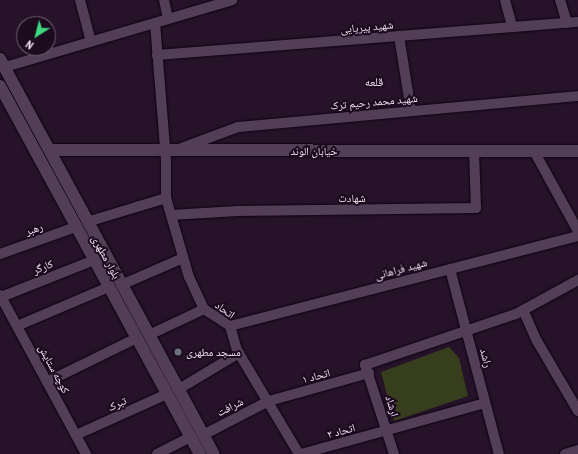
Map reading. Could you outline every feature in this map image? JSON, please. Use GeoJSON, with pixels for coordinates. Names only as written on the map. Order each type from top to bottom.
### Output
{"type":"FeatureCollection","features":[{"type":"Feature","properties":{"kind":"main road","name":"بلوار مطهری"},"geometry":{"type":"LineString","coordinates":[[2,63],[51,150],[82,225],[94,260],[137,338],[203,435],[214,454]]}},
{"type":"Feature","properties":{"kind":"main road","name":"بلوار مطهری"},"geometry":{"type":"LineString","coordinates":[[0,86],[82,225],[121,285],[149,335],[191,437],[200,454]]}},
{"type":"Feature","properties":{"kind":"main road","name":"خیابان الوند"},"geometry":{"type":"LineString","coordinates":[[51,150],[578,151]]}},
{"type":"Feature","properties":{"kind":"street"},"geometry":{"type":"LineString","coordinates":[[80,0],[91,42]]}},
{"type":"Feature","properties":{"kind":"street"},"geometry":{"type":"LineString","coordinates":[[164,0],[168,19]]}},
{"type":"Feature","properties":{"kind":"street"},"geometry":{"type":"LineString","coordinates":[[2,63],[91,42],[232,0]]}},
{"type":"Feature","properties":{"kind":"street"},"geometry":{"type":"LineString","coordinates":[[505,0],[512,27]]}},
{"type":"Feature","properties":{"kind":"street"},"geometry":{"type":"LineString","coordinates":[[560,0],[566,23]]}},
{"type":"Feature","properties":{"kind":"street","name":"شهید پیریایی"},"geometry":{"type":"LineString","coordinates":[[157,55],[578,22]]}},
{"type":"Feature","properties":{"kind":"street","name":"اتحاد"},"geometry":{"type":"LineString","coordinates":[[155,23],[157,55],[170,150],[166,198],[183,258],[204,309],[230,326],[239,353],[300,454]]}},
{"type":"Feature","properties":{"kind":"street"},"geometry":{"type":"LineString","coordinates":[[399,36],[411,111]]}},
{"type":"Feature","properties":{"kind":"street","name":"شهید محمد رحیم ترک"},"geometry":{"type":"LineString","coordinates":[[170,150],[238,127],[578,96]]}},
{"type":"Feature","properties":{"kind":"street","name":"شهادت"},"geometry":{"type":"LineString","coordinates":[[170,215],[237,211],[476,208],[474,151]]}},
{"type":"Feature","properties":{"kind":"street"},"geometry":{"type":"LineString","coordinates":[[534,151],[578,231]]}},
{"type":"Feature","properties":{"kind":"street"},"geometry":{"type":"LineString","coordinates":[[82,225],[166,198]]}},
{"type":"Feature","properties":{"kind":"street","name":"رهبر"},"geometry":{"type":"LineString","coordinates":[[0,254],[82,225]]}},
{"type":"Feature","properties":{"kind":"street","name":"شهید فراهانی"},"geometry":{"type":"LineString","coordinates":[[230,326],[578,236]]}},
{"type":"Feature","properties":{"kind":"street"},"geometry":{"type":"LineString","coordinates":[[121,285],[183,258]]}},
{"type":"Feature","properties":{"kind":"street","name":"کارگر"},"geometry":{"type":"LineString","coordinates":[[1,296],[94,260]]}},
{"type":"Feature","properties":{"kind":"street","name":"راشد"},"geometry":{"type":"LineString","coordinates":[[450,269],[499,454]]}},
{"type":"Feature","properties":{"kind":"street","name":"اتحاد ۱"},"geometry":{"type":"LineString","coordinates":[[269,401],[367,369],[523,310],[578,280]]}},
{"type":"Feature","properties":{"kind":"street"},"geometry":{"type":"LineString","coordinates":[[17,326],[109,287]]}},
{"type":"Feature","properties":{"kind":"street","name":"کوچه ستایش"},"geometry":{"type":"LineString","coordinates":[[1,296],[86,454]]}},
{"type":"Feature","properties":{"kind":"street"},"geometry":{"type":"LineString","coordinates":[[149,335],[204,309]]}},
{"type":"Feature","properties":{"kind":"street"},"geometry":{"type":"LineString","coordinates":[[523,310],[537,341],[578,411]]}},
{"type":"Feature","properties":{"kind":"street"},"geometry":{"type":"LineString","coordinates":[[47,382],[137,338]]}},
{"type":"Feature","properties":{"kind":"street","name":"تبرک"},"geometry":{"type":"LineString","coordinates":[[76,435],[173,391],[239,353]]}},
{"type":"Feature","properties":{"kind":"street","name":"ارشاد"},"geometry":{"type":"LineString","coordinates":[[367,369],[388,431],[394,454]]}},
{"type":"Feature","properties":{"kind":"street","name":"شرافت"},"geometry":{"type":"LineString","coordinates":[[203,435],[269,401]]}},
{"type":"Feature","properties":{"kind":"street","name":"اتحاد ۲"},"geometry":{"type":"LineString","coordinates":[[300,454],[388,431],[485,403]]}},
{"type":"Feature","properties":{"kind":"street"},"geometry":{"type":"LineString","coordinates":[[156,454],[191,437]]}},
{"type":"Feature","properties":{"kind":"street"},"geometry":{"type":"LineString","coordinates":[[565,454],[578,450]]}},
{"type":"Feature","properties":{"kind":"green space"},"geometry":{"type":"Polygon","coordinates":[[[449,347],[459,358],[468,396],[394,421],[381,372],[449,347]]]}},
{"type":"Feature","properties":{"kind":"place","name":"مسجد مطهری"},"geometry":{"type":"Point","coordinates":[178,352]}},
{"type":"Feature","properties":{"kind":"district","name":"قلعه"},"geometry":{"type":"Point","coordinates":[374,83]}}]}
